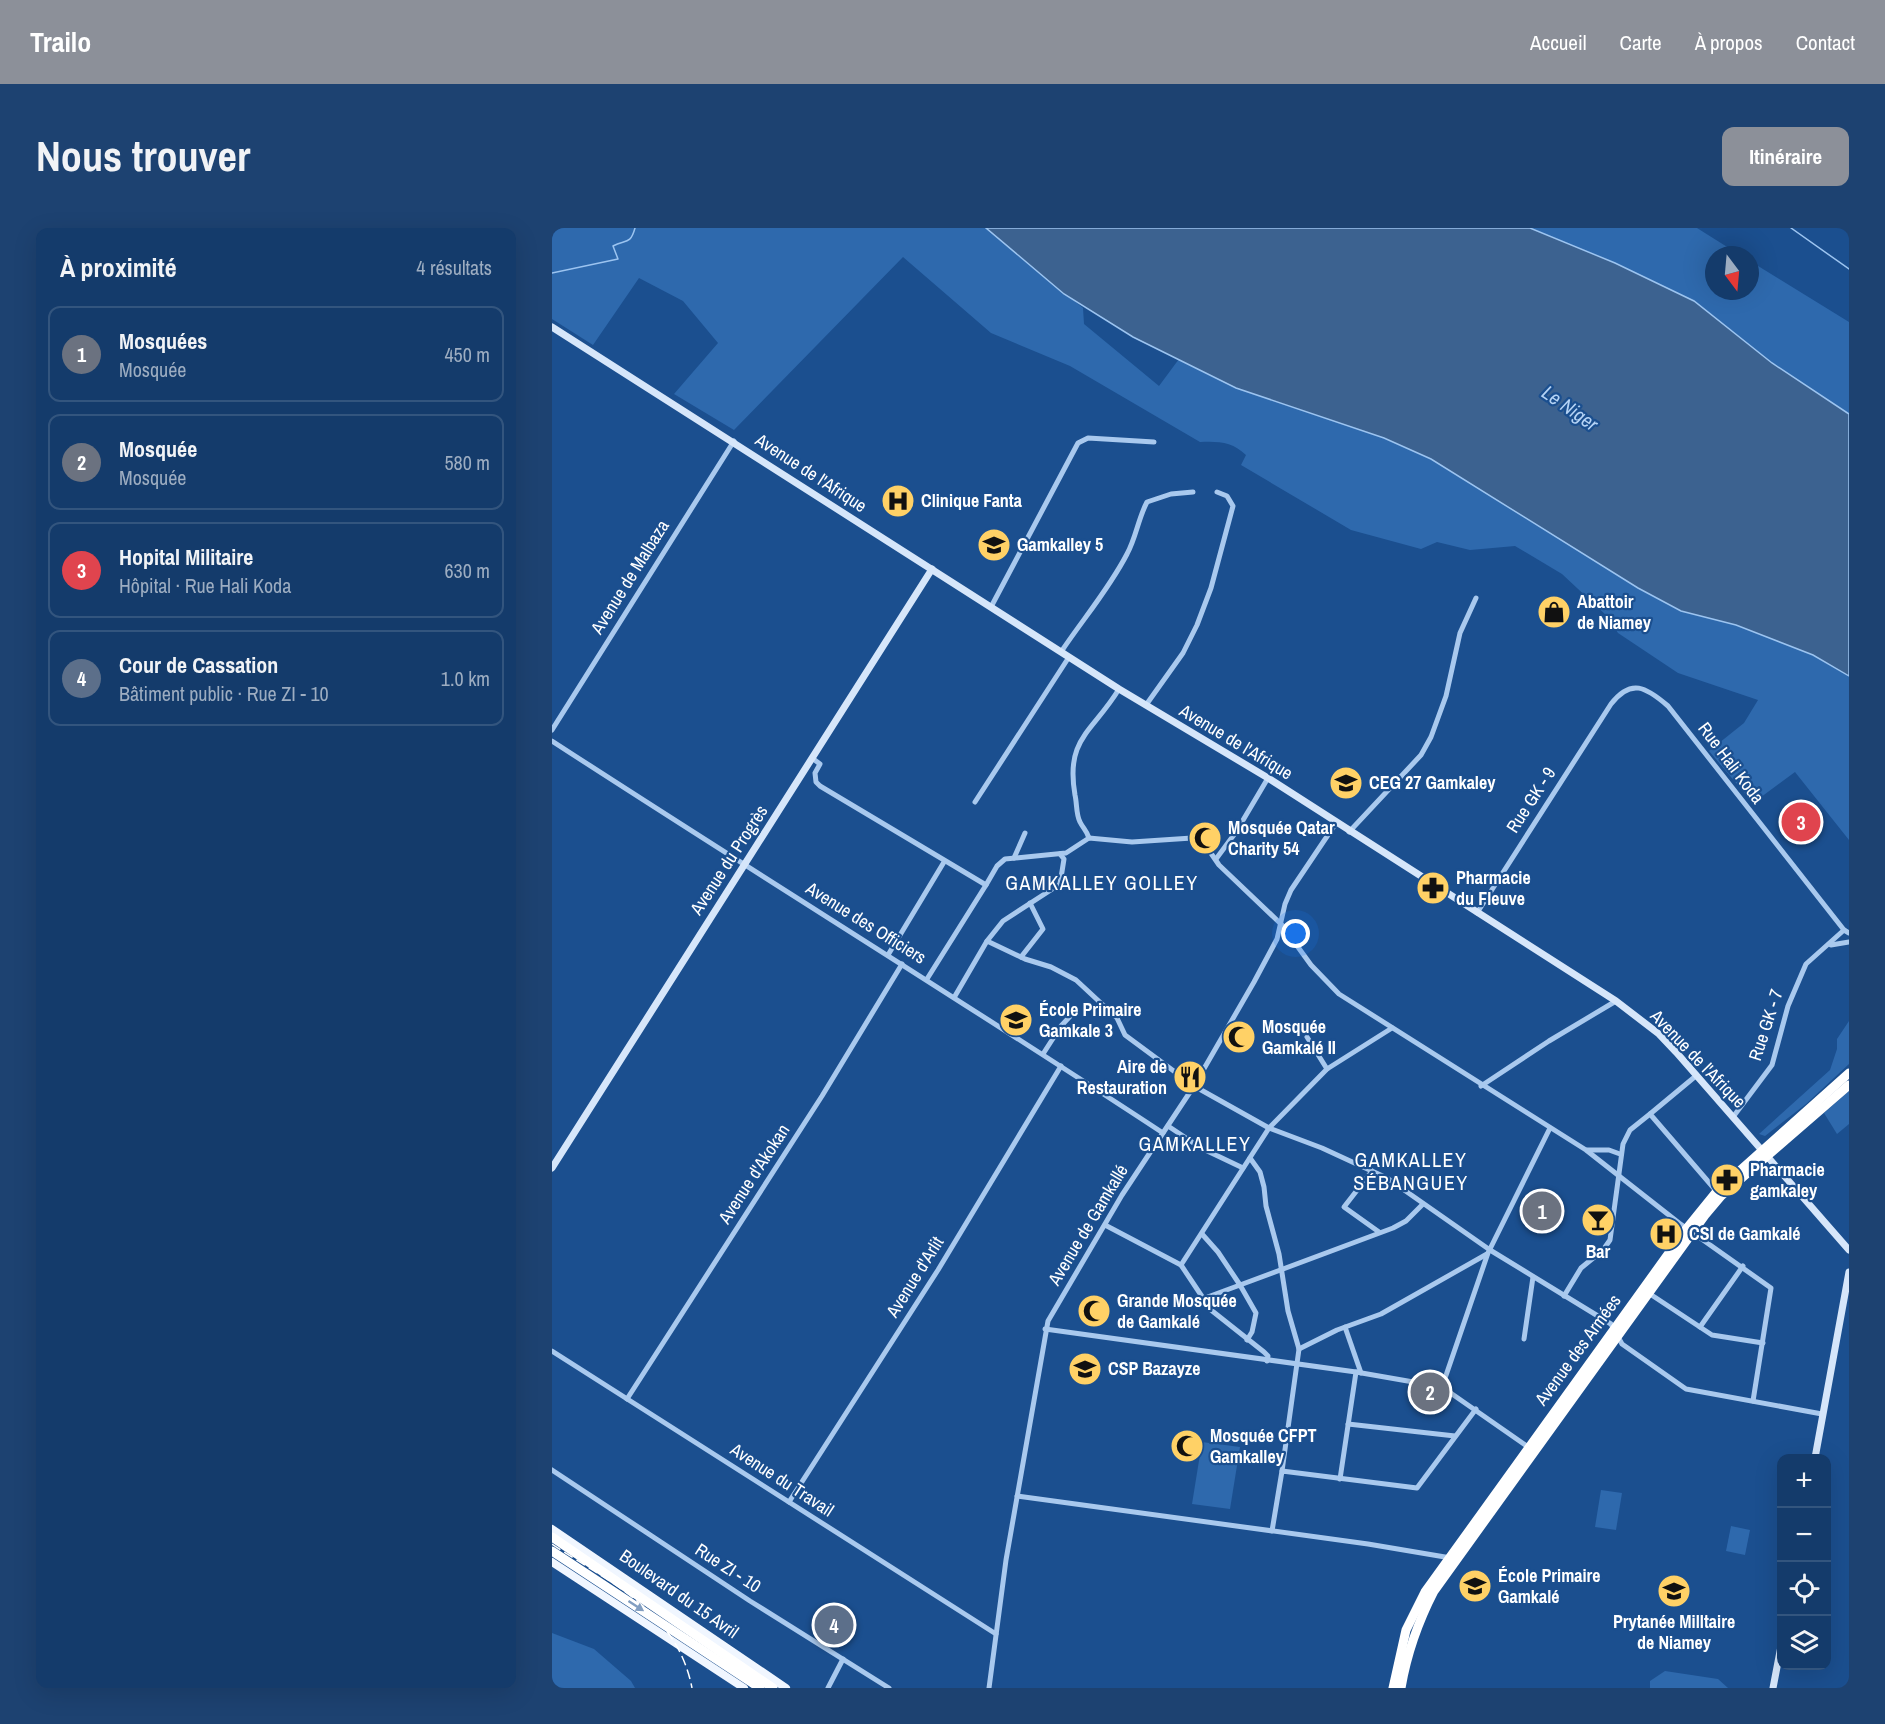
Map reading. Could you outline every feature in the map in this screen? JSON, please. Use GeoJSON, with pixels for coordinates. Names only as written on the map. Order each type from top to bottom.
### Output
{"type":"FeatureCollection","features":[{"type":"Feature","properties":{"kind":"highway","name":"Avenue des Armées"},"geometry":{"type":"LineString","coordinates":[[1393,1688],[1406,1630],[1418,1605],[1690,1230],[1719,1193],[1849,1073]]}},
{"type":"Feature","properties":{"kind":"highway","name":"Avenue des Armées"},"geometry":{"type":"LineString","coordinates":[[1764,1153],[1849,1085]]}},
{"type":"Feature","properties":{"kind":"highway","name":"Boulevard du 15 Avril"},"geometry":{"type":"LineString","coordinates":[[552,1538],[773,1688]]}},
{"type":"Feature","properties":{"kind":"highway","name":"Boulevard du 15 Avril"},"geometry":{"type":"LineString","coordinates":[[552,1551],[760,1688]]}},
{"type":"Feature","properties":{"kind":"highway","name":"Avenue des Armées"},"geometry":{"type":"LineString","coordinates":[[1401,1688],[1407,1656],[1422,1613],[1452,1559]]}},
{"type":"Feature","properties":{"kind":"main road","name":"Avenue de l'Afrique"},"geometry":{"type":"LineString","coordinates":[[552,327],[734,441],[1119,689],[1268,778],[1336,824],[1616,1001],[1659,1034],[1849,1250]]}},
{"type":"Feature","properties":{"kind":"main road","name":"Avenue du Progrès"},"geometry":{"type":"LineString","coordinates":[[552,1168],[932,569]]}},
{"type":"Feature","properties":{"kind":"main road"},"geometry":{"type":"LineString","coordinates":[[1816,1454],[1849,1277]]}},
{"type":"Feature","properties":{"kind":"main road","name":"Boulevard du 15 Avril"},"geometry":{"type":"LineString","coordinates":[[552,1529],[786,1688]]}},
{"type":"Feature","properties":{"kind":"main road"},"geometry":{"type":"LineString","coordinates":[[552,1562],[744,1688]]}},
{"type":"Feature","properties":{"kind":"main road"},"geometry":{"type":"LineString","coordinates":[[1773,1688],[1777,1667]]}},
{"type":"Feature","properties":{"kind":"street"},"geometry":{"type":"LineString","coordinates":[[991,607],[1078,443],[1088,438],[1154,442]]}},
{"type":"Feature","properties":{"kind":"street","name":"Avenue de Malbaza"},"geometry":{"type":"LineString","coordinates":[[552,730],[734,441]]}},
{"type":"Feature","properties":{"kind":"street"},"geometry":{"type":"LineString","coordinates":[[1061,652],[1114,577],[1128,552],[1147,502],[1171,494],[1193,492]]}},
{"type":"Feature","properties":{"kind":"street"},"geometry":{"type":"LineString","coordinates":[[1146,705],[1183,653],[1211,588],[1233,506],[1227,496],[1217,492]]}},
{"type":"Feature","properties":{"kind":"street"},"geometry":{"type":"LineString","coordinates":[[1349,832],[1421,755],[1431,737],[1446,696],[1460,633],[1476,598]]}},
{"type":"Feature","properties":{"kind":"street"},"geometry":{"type":"LineString","coordinates":[[975,802],[1069,657]]}},
{"type":"Feature","properties":{"kind":"street","name":"Rue Hali Koda"},"geometry":{"type":"LineString","coordinates":[[1623,690],[1630,687],[1642,689],[1668,706],[1846,931]]}},
{"type":"Feature","properties":{"kind":"street"},"geometry":{"type":"LineString","coordinates":[[1089,838],[1080,820],[1073,783],[1074,759],[1079,741],[1102,716],[1119,689]]}},
{"type":"Feature","properties":{"kind":"street","name":"Rue GK - 9"},"geometry":{"type":"LineString","coordinates":[[1477,913],[1611,704],[1623,690]]}},
{"type":"Feature","properties":{"kind":"street","name":"Avenue des Officiers"},"geometry":{"type":"LineString","coordinates":[[552,741],[743,865],[955,996],[1163,1133]]}},
{"type":"Feature","properties":{"kind":"street"},"geometry":{"type":"LineString","coordinates":[[812,758],[820,764],[815,772],[817,784],[926,847],[944,862],[986,885]]}},
{"type":"Feature","properties":{"kind":"street"},"geometry":{"type":"LineString","coordinates":[[1216,859],[1236,832],[1268,778]]}},
{"type":"Feature","properties":{"kind":"street","name":"Avenue de Gamkallé"},"geometry":{"type":"LineString","coordinates":[[988,1688],[1045,1329],[1105,1225],[1194,1086],[1254,982],[1282,925],[1283,912],[1291,890],[1336,824]]}},
{"type":"Feature","properties":{"kind":"street"},"geometry":{"type":"LineString","coordinates":[[1014,858],[1025,833]]}},
{"type":"Feature","properties":{"kind":"street"},"geometry":{"type":"LineString","coordinates":[[927,979],[1000,862],[1014,858],[1060,854],[1072,850],[1089,838],[1132,842],[1192,838],[1206,846],[1219,865],[1282,925],[1311,965],[1339,994],[1586,1150],[1690,1230],[1743,1266],[1772,1291],[1754,1401]]}},
{"type":"Feature","properties":{"kind":"street"},"geometry":{"type":"LineString","coordinates":[[955,996],[987,941],[1003,921],[1060,884],[1064,859],[1060,854]]}},
{"type":"Feature","properties":{"kind":"street"},"geometry":{"type":"LineString","coordinates":[[888,955],[944,862]]}},
{"type":"Feature","properties":{"kind":"street"},"geometry":{"type":"LineString","coordinates":[[1021,957],[1043,929],[1030,903]]}},
{"type":"Feature","properties":{"kind":"street","name":"Rue GK - 7"},"geometry":{"type":"LineString","coordinates":[[1733,1117],[1772,1065],[1798,979],[1806,964],[1846,931]]}},
{"type":"Feature","properties":{"kind":"street"},"geometry":{"type":"LineString","coordinates":[[987,941],[1021,957],[1051,967],[1076,980],[1117,1018],[1123,1031],[1133,1042],[1194,1086],[1269,1128],[1387,1178],[1489,1252],[1564,1296],[1616,1333],[1622,1344],[1686,1389],[1822,1414]]}},
{"type":"Feature","properties":{"kind":"street"},"geometry":{"type":"LineString","coordinates":[[1829,946],[1849,942]]}},
{"type":"Feature","properties":{"kind":"street","name":"Avenue d'Akokan"},"geometry":{"type":"LineString","coordinates":[[627,1399],[822,1096],[902,964]]}},
{"type":"Feature","properties":{"kind":"street"},"geometry":{"type":"LineString","coordinates":[[1482,1086],[1549,1041],[1616,1001]]}},
{"type":"Feature","properties":{"kind":"street"},"geometry":{"type":"LineString","coordinates":[[1044,1054],[1061,1026],[1076,1010]]}},
{"type":"Feature","properties":{"kind":"street"},"geometry":{"type":"LineString","coordinates":[[1181,1265],[1269,1128],[1327,1069],[1392,1028]]}},
{"type":"Feature","properties":{"kind":"street"},"geometry":{"type":"LineString","coordinates":[[1307,1037],[1327,1069]]}},
{"type":"Feature","properties":{"kind":"street","name":"Avenue d'Arlit"},"geometry":{"type":"LineString","coordinates":[[789,1502],[938,1270],[1061,1066]]}},
{"type":"Feature","properties":{"kind":"street"},"geometry":{"type":"LineString","coordinates":[[1564,1296],[1581,1268],[1603,1250],[1611,1236],[1620,1175],[1620,1154],[1629,1132],[1697,1075]]}},
{"type":"Feature","properties":{"kind":"street"},"geometry":{"type":"LineString","coordinates":[[1650,1114],[1719,1193]]}},
{"type":"Feature","properties":{"kind":"street"},"geometry":{"type":"LineString","coordinates":[[1167,1126],[1201,1148],[1243,1168]]}},
{"type":"Feature","properties":{"kind":"street"},"geometry":{"type":"LineString","coordinates":[[1442,1387],[1489,1252],[1550,1128]]}},
{"type":"Feature","properties":{"kind":"street"},"geometry":{"type":"LineString","coordinates":[[1586,1150],[1609,1150],[1620,1154]]}},
{"type":"Feature","properties":{"kind":"street"},"geometry":{"type":"LineString","coordinates":[[1250,1158],[1260,1172],[1288,1311],[1299,1349],[1272,1531]]}},
{"type":"Feature","properties":{"kind":"street"},"geometry":{"type":"LineString","coordinates":[[1372,1171],[1344,1207],[1378,1232]]}},
{"type":"Feature","properties":{"kind":"street"},"geometry":{"type":"LineString","coordinates":[[1205,1298],[1406,1221],[1423,1204]]}},
{"type":"Feature","properties":{"kind":"street"},"geometry":{"type":"LineString","coordinates":[[1105,1225],[1181,1265],[1216,1315],[1266,1353],[1267,1361]]}},
{"type":"Feature","properties":{"kind":"street"},"geometry":{"type":"LineString","coordinates":[[1202,1234],[1240,1285],[1256,1313],[1252,1332],[1247,1340]]}},
{"type":"Feature","properties":{"kind":"street"},"geometry":{"type":"LineString","coordinates":[[1299,1349],[1344,1327],[1381,1314],[1489,1252]]}},
{"type":"Feature","properties":{"kind":"street"},"geometry":{"type":"LineString","coordinates":[[1700,1328],[1743,1266]]}},
{"type":"Feature","properties":{"kind":"street"},"geometry":{"type":"LineString","coordinates":[[1524,1340],[1533,1277]]}},
{"type":"Feature","properties":{"kind":"street"},"geometry":{"type":"LineString","coordinates":[[1646,1291],[1715,1336],[1763,1343]]}},
{"type":"Feature","properties":{"kind":"street"},"geometry":{"type":"LineString","coordinates":[[1340,1479],[1348,1424],[1359,1373],[1344,1327]]}},
{"type":"Feature","properties":{"kind":"street"},"geometry":{"type":"LineString","coordinates":[[1045,1329],[1359,1373],[1442,1387],[1531,1449]]}},
{"type":"Feature","properties":{"kind":"street","name":"Avenue du Travail"},"geometry":{"type":"LineString","coordinates":[[552,1351],[996,1634]]}},
{"type":"Feature","properties":{"kind":"street"},"geometry":{"type":"LineString","coordinates":[[1282,1471],[1417,1488],[1476,1409]]}},
{"type":"Feature","properties":{"kind":"street"},"geometry":{"type":"LineString","coordinates":[[1348,1424],[1455,1436]]}},
{"type":"Feature","properties":{"kind":"street","name":"Rue ZI - 10"},"geometry":{"type":"LineString","coordinates":[[552,1470],[750,1601],[889,1688]]}},
{"type":"Feature","properties":{"kind":"street"},"geometry":{"type":"LineString","coordinates":[[1017,1496],[1272,1531],[1452,1559]]}},
{"type":"Feature","properties":{"kind":"street"},"geometry":{"type":"LineString","coordinates":[[828,1688],[843,1659]]}},
{"type":"Feature","properties":{"kind":"shaded area"},"geometry":{"type":"Polygon","coordinates":[[[552,228],[986,228],[1083,308],[1084,324],[1159,386],[1179,359],[1236,388],[1384,438],[1431,459],[1681,611],[1736,625],[1813,655],[1849,676],[1849,840],[1795,772],[1753,803],[1709,751],[1744,723],[1758,700],[1678,673],[1618,633],[1607,616],[1562,574],[1515,546],[1470,550],[1437,542],[1421,549],[1351,530],[1241,465],[1246,455],[1236,447],[1219,442],[1200,442],[1070,366],[991,333],[903,257],[734,430],[674,394],[718,343],[683,301],[639,278],[593,345],[552,319],[552,228]]]}},
{"type":"Feature","properties":{"kind":"shaded area"},"geometry":{"type":"Polygon","coordinates":[[[1530,228],[1697,228],[1726,246],[1705,246],[1705,300],[1759,300],[1759,267],[1849,322],[1849,414],[1772,363],[1694,301],[1615,263],[1530,228]]]}},
{"type":"Feature","properties":{"kind":"shaded area"},"geometry":{"type":"Polygon","coordinates":[[[1849,1021],[1849,1064],[1806,1104],[1765,1136],[1759,1134],[1830,1070],[1837,1049],[1837,1039],[1849,1021]]]}},
{"type":"Feature","properties":{"kind":"shaded area"},"geometry":{"type":"Polygon","coordinates":[[[1849,1091],[1849,1124],[1837,1134],[1824,1113],[1849,1091]]]}},
{"type":"Feature","properties":{"kind":"shaded area"},"geometry":{"type":"Polygon","coordinates":[[[1202,1442],[1240,1447],[1230,1509],[1192,1504],[1202,1442]]]}},
{"type":"Feature","properties":{"kind":"shaded area"},"geometry":{"type":"Polygon","coordinates":[[[1601,1490],[1622,1493],[1616,1530],[1595,1527],[1601,1490]]]}},
{"type":"Feature","properties":{"kind":"shaded area"},"geometry":{"type":"Polygon","coordinates":[[[1731,1526],[1750,1530],[1745,1555],[1726,1551],[1731,1526]]]}},
{"type":"Feature","properties":{"kind":"shaded area"},"geometry":{"type":"Polygon","coordinates":[[[552,1633],[594,1649],[631,1681],[635,1688],[552,1688],[552,1633]]]}},
{"type":"Feature","properties":{"kind":"shaded area"},"geometry":{"type":"Polygon","coordinates":[[[1665,1671],[1718,1679],[1728,1688],[1650,1688],[1650,1681],[1665,1671]]]}},
{"type":"Feature","properties":{"kind":"water","name":"Le Niger"},"geometry":{"type":"Polygon","coordinates":[[[986,228],[1530,228],[1615,263],[1694,301],[1772,363],[1849,414],[1849,676],[1813,655],[1736,625],[1681,611],[1638,588],[1431,459],[1384,438],[1236,388],[1133,337],[1064,294],[986,228]]]}},
{"type":"Feature","properties":{"kind":"waterway"},"geometry":{"type":"LineString","coordinates":[[552,273],[618,259],[613,246],[629,240],[635,228]]}},
{"type":"Feature","properties":{"kind":"waterway"},"geometry":{"type":"LineString","coordinates":[[1791,228],[1849,269]]}},
{"type":"Feature","properties":{"kind":"railway"},"geometry":{"type":"LineString","coordinates":[[552,1544],[618,1587],[657,1619],[672,1639],[684,1661],[692,1688]]}},
{"type":"Feature","properties":{"kind":"place","name":"Clinique Fanta"},"geometry":{"type":"Point","coordinates":[898,501]}},
{"type":"Feature","properties":{"kind":"place","name":"Gamkalley 5"},"geometry":{"type":"Point","coordinates":[994,545]}},
{"type":"Feature","properties":{"kind":"place","name":"Abattoir de Niamey"},"geometry":{"type":"Point","coordinates":[1554,612]}},
{"type":"Feature","properties":{"kind":"place","name":"CEG 27 Gamkaley"},"geometry":{"type":"Point","coordinates":[1346,783]}},
{"type":"Feature","properties":{"kind":"place","name":"Hopital Militaire"},"geometry":{"type":"Point","coordinates":[1801,822]}},
{"type":"Feature","properties":{"kind":"place","name":"Mosquée Qatar Charity 54"},"geometry":{"type":"Point","coordinates":[1205,838]}},
{"type":"Feature","properties":{"kind":"place","name":"Pharmacie du Fleuve"},"geometry":{"type":"Point","coordinates":[1433,888]}},
{"type":"Feature","properties":{"kind":"place","name":"École Primaire Gamkale 3"},"geometry":{"type":"Point","coordinates":[1016,1020]}},
{"type":"Feature","properties":{"kind":"place","name":"Mosquée Gamkalé II"},"geometry":{"type":"Point","coordinates":[1239,1037]}},
{"type":"Feature","properties":{"kind":"place","name":"Aire de Restauration"},"geometry":{"type":"Point","coordinates":[1190,1077]}},
{"type":"Feature","properties":{"kind":"place","name":"Pharmacie gamkaley"},"geometry":{"type":"Point","coordinates":[1727,1180]}},
{"type":"Feature","properties":{"kind":"place","name":"Mosquées"},"geometry":{"type":"Point","coordinates":[1542,1211]}},
{"type":"Feature","properties":{"kind":"place","name":"Bar"},"geometry":{"type":"Point","coordinates":[1598,1220]}},
{"type":"Feature","properties":{"kind":"place","name":"CSI de Gamkalé"},"geometry":{"type":"Point","coordinates":[1666,1234]}},
{"type":"Feature","properties":{"kind":"place","name":"Grande Mosquée de Gamkalé"},"geometry":{"type":"Point","coordinates":[1094,1311]}},
{"type":"Feature","properties":{"kind":"place","name":"CSP Bazayze"},"geometry":{"type":"Point","coordinates":[1085,1369]}},
{"type":"Feature","properties":{"kind":"place","name":"Mosquée"},"geometry":{"type":"Point","coordinates":[1430,1392]}},
{"type":"Feature","properties":{"kind":"place","name":"Mosquée CFPT Gamkalley"},"geometry":{"type":"Point","coordinates":[1187,1446]}},
{"type":"Feature","properties":{"kind":"place","name":"École Primaire Gamkalé"},"geometry":{"type":"Point","coordinates":[1475,1586]}},
{"type":"Feature","properties":{"kind":"place","name":"Prytanée Milltaire de Niamey"},"geometry":{"type":"Point","coordinates":[1674,1591]}},
{"type":"Feature","properties":{"kind":"place","name":"Cour de Cassation"},"geometry":{"type":"Point","coordinates":[834,1625]}},
{"type":"Feature","properties":{"kind":"district","name":"GAMKALLEY GOLLEY"},"geometry":{"type":"Point","coordinates":[1102,883]}},
{"type":"Feature","properties":{"kind":"district","name":"GAMKALLEY"},"geometry":{"type":"Point","coordinates":[1195,1144]}},
{"type":"Feature","properties":{"kind":"district","name":"GAMKALLEY SÉBANGUEY"},"geometry":{"type":"Point","coordinates":[1411,1172]}}]}
